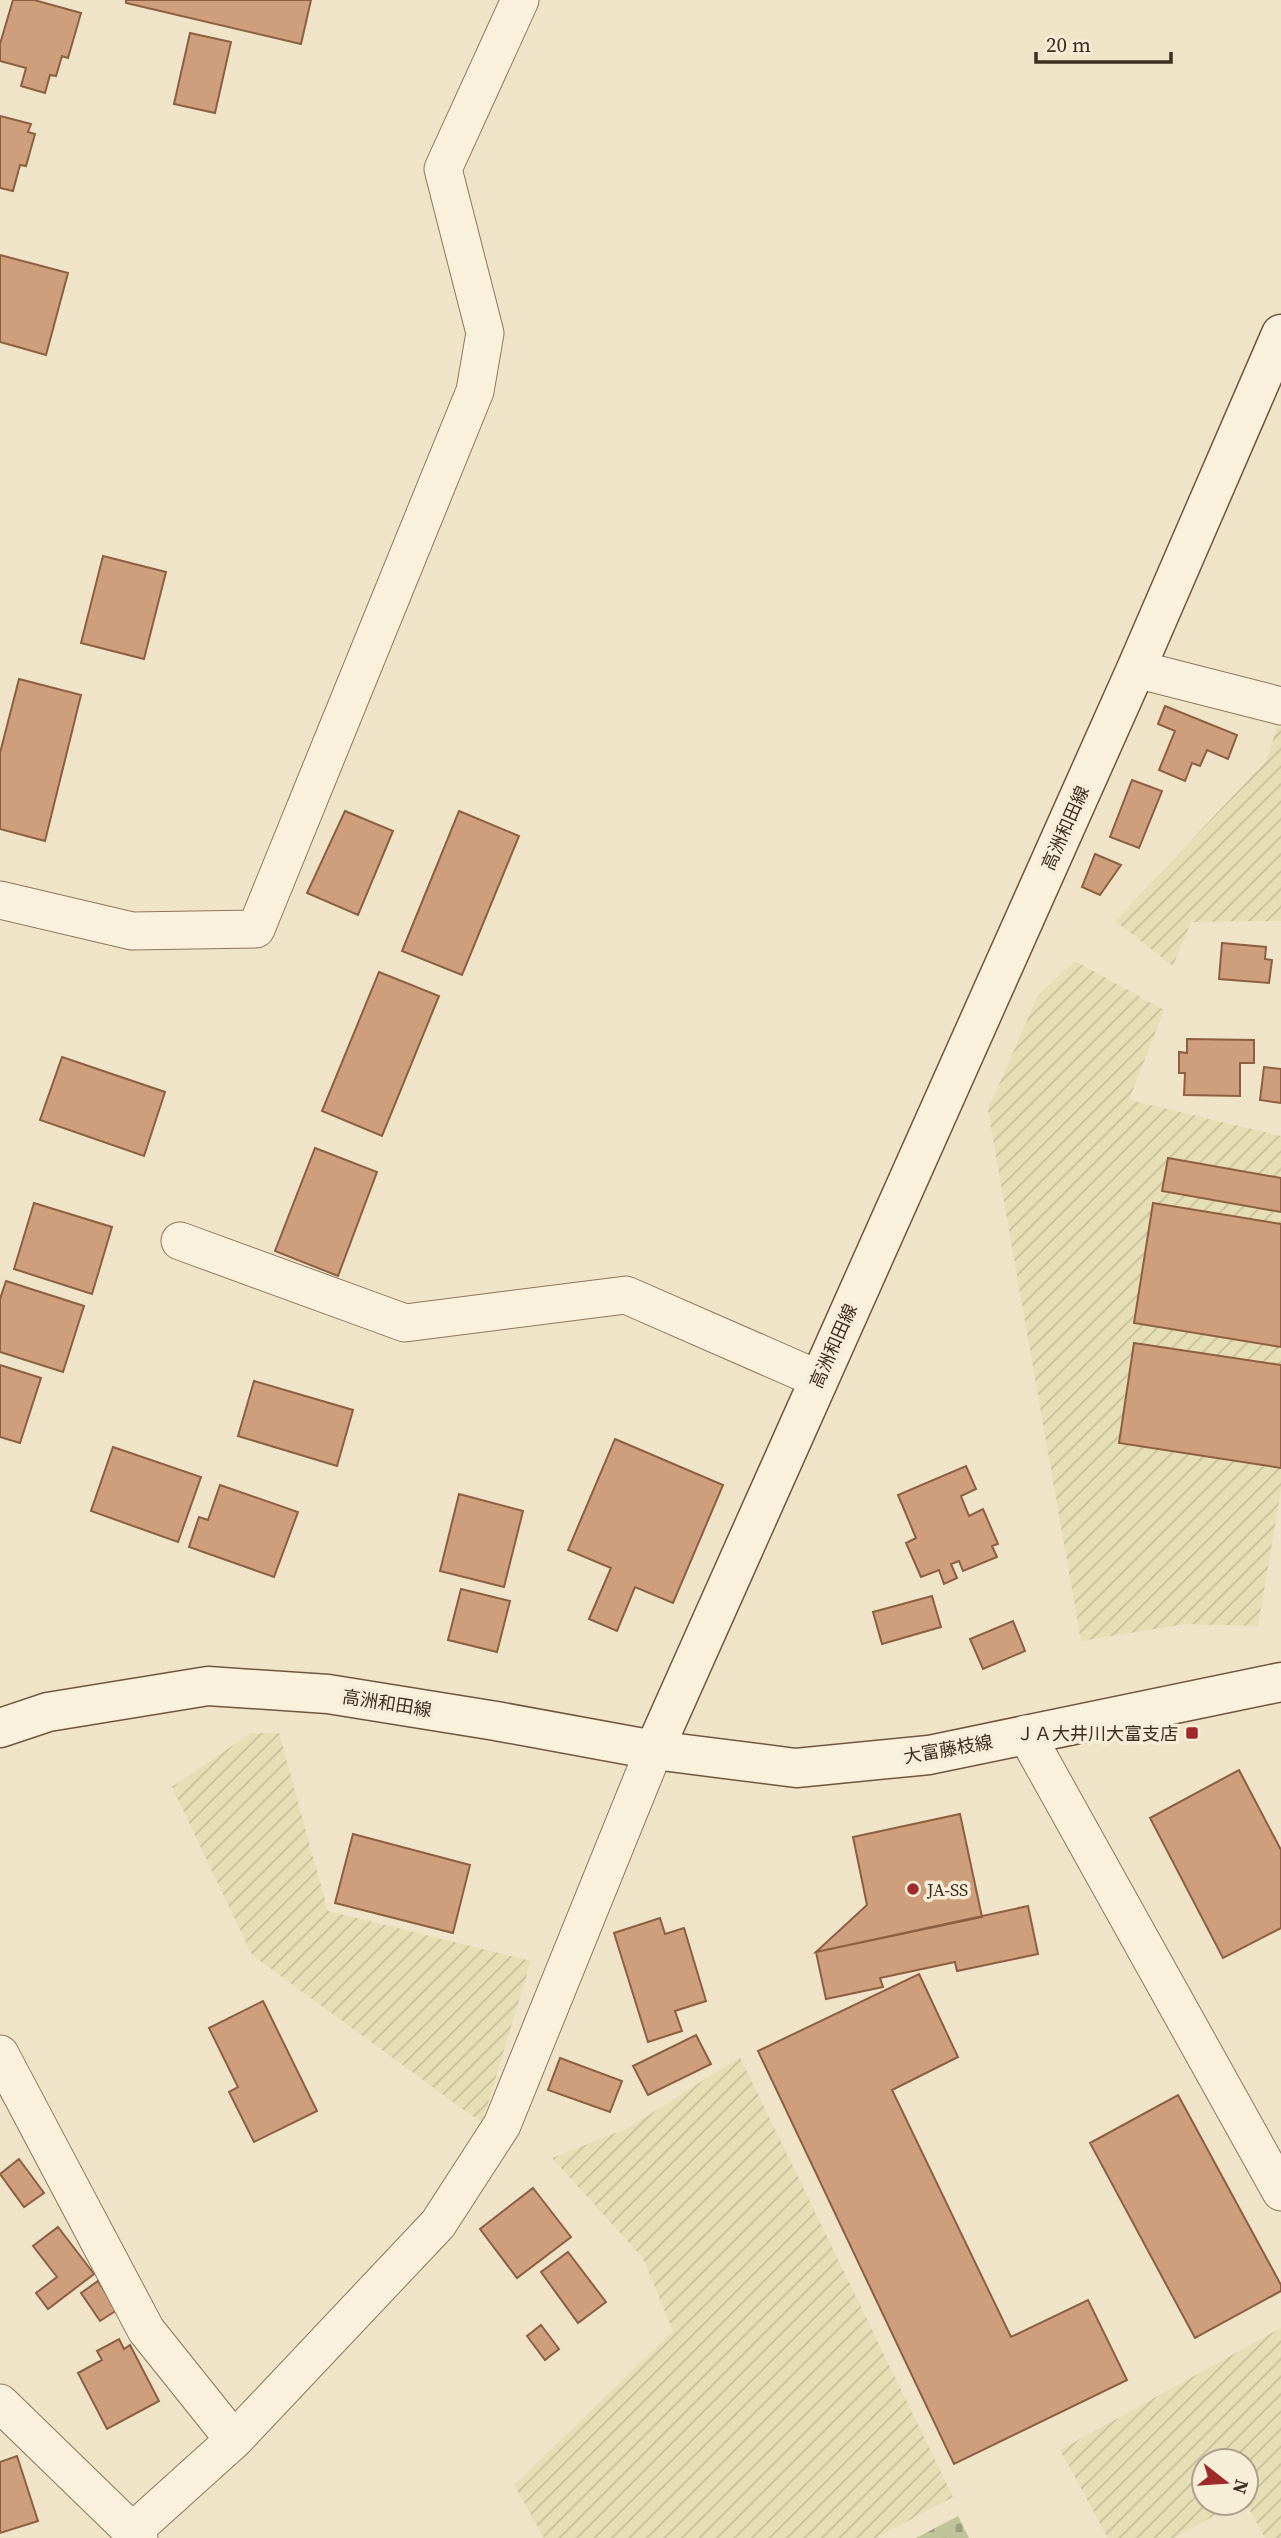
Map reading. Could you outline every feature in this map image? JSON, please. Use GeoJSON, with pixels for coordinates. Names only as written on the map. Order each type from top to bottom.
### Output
{"type":"FeatureCollection","features":[{"type":"Feature","properties":{"kind":"main road","name":"高洲和田線"},"geometry":{"type":"LineString","coordinates":[[0,1728],[48,1712],[208,1686],[328,1694],[496,1721],[654,1751],[1136,669],[1281,334]]}},
{"type":"Feature","properties":{"kind":"main road","name":"大富藤枝線"},"geometry":{"type":"LineString","coordinates":[[654,1751],[796,1768],[929,1755],[1281,1682]]}},
{"type":"Feature","properties":{"kind":"street"},"geometry":{"type":"LineString","coordinates":[[0,900],[132,930],[256,929],[475,391],[485,333],[443,169],[520,0]]}},
{"type":"Feature","properties":{"kind":"street"},"geometry":{"type":"LineString","coordinates":[[1136,669],[1281,706]]}},
{"type":"Feature","properties":{"kind":"street"},"geometry":{"type":"LineString","coordinates":[[180,1241],[405,1323],[626,1295],[818,1379]]}},
{"type":"Feature","properties":{"kind":"street"},"geometry":{"type":"LineString","coordinates":[[1026,1734],[1281,2192]]}},
{"type":"Feature","properties":{"kind":"street"},"geometry":{"type":"LineString","coordinates":[[0,2403],[136,2535],[233,2440],[438,2224],[502,2125],[654,1751]]}},
{"type":"Feature","properties":{"kind":"street"},"geometry":{"type":"LineString","coordinates":[[0,2054],[146,2329],[233,2440]]}},
{"type":"Feature","properties":{"kind":"shaded area"},"geometry":{"type":"Polygon","coordinates":[[[1277,727],[1281,728],[1281,921],[1191,922],[1173,966],[1115,921],[1266,761],[1277,727]]]}},
{"type":"Feature","properties":{"kind":"shaded area"},"geometry":{"type":"Polygon","coordinates":[[[1075,961],[1164,1010],[1129,1100],[1281,1136],[1281,1490],[1258,1626],[1185,1624],[1081,1641],[988,1110],[1038,995],[1075,961]]]}},
{"type":"Feature","properties":{"kind":"shaded area"},"geometry":{"type":"Polygon","coordinates":[[[251,1733],[279,1733],[328,1911],[531,1961],[482,2123],[252,1955],[172,1787],[251,1733]]]}},
{"type":"Feature","properties":{"kind":"shaded area"},"geometry":{"type":"Polygon","coordinates":[[[740,2057],[953,2497],[876,2538],[544,2538],[514,2485],[673,2331],[643,2258],[552,2158],[628,2128],[740,2057]]]}},
{"type":"Feature","properties":{"kind":"shaded area"},"geometry":{"type":"Polygon","coordinates":[[[1281,2328],[1281,2538],[1265,2538],[1254,2517],[1260,2517],[1260,2447],[1190,2447],[1190,2517],[1212,2517],[1174,2538],[1108,2538],[1060,2450],[1281,2328]]]}},
{"type":"Feature","properties":{"kind":"green space"},"geometry":{"type":"Polygon","coordinates":[[[958,2516],[969,2538],[916,2538],[958,2516]]]}},
{"type":"Feature","properties":{"kind":"building"},"geometry":{"type":"Polygon","coordinates":[[[13,0],[34,0],[81,13],[68,58],[62,56],[56,76],[50,75],[45,93],[21,86],[26,68],[0,61],[0,44],[13,0]]]}},
{"type":"Feature","properties":{"kind":"building"},"geometry":{"type":"Polygon","coordinates":[[[126,0],[311,0],[301,44],[126,3],[126,0]]]}},
{"type":"Feature","properties":{"kind":"building"},"geometry":{"type":"Polygon","coordinates":[[[190,33],[231,42],[215,113],[174,104],[190,33]]]}},
{"type":"Feature","properties":{"kind":"building"},"geometry":{"type":"Polygon","coordinates":[[[0,116],[31,124],[28,132],[35,134],[26,166],[20,165],[13,191],[0,188],[0,116]]]}},
{"type":"Feature","properties":{"kind":"building"},"geometry":{"type":"Polygon","coordinates":[[[0,255],[68,273],[46,355],[0,342],[0,255]]]}},
{"type":"Feature","properties":{"kind":"building"},"geometry":{"type":"Polygon","coordinates":[[[103,556],[166,572],[144,659],[81,643],[103,556]]]}},
{"type":"Feature","properties":{"kind":"building"},"geometry":{"type":"Polygon","coordinates":[[[19,679],[81,695],[45,841],[0,829],[0,753],[19,679]]]}},
{"type":"Feature","properties":{"kind":"building"},"geometry":{"type":"Polygon","coordinates":[[[1165,706],[1237,735],[1228,759],[1207,750],[1200,766],[1192,763],[1185,781],[1159,770],[1175,731],[1158,724],[1165,706]]]}},
{"type":"Feature","properties":{"kind":"building"},"geometry":{"type":"Polygon","coordinates":[[[1132,780],[1162,791],[1139,848],[1110,837],[1132,780]]]}},
{"type":"Feature","properties":{"kind":"building"},"geometry":{"type":"Polygon","coordinates":[[[345,811],[393,831],[358,915],[307,893],[345,811]]]}},
{"type":"Feature","properties":{"kind":"building"},"geometry":{"type":"Polygon","coordinates":[[[459,811],[519,836],[462,975],[402,951],[459,811]]]}},
{"type":"Feature","properties":{"kind":"building"},"geometry":{"type":"Polygon","coordinates":[[[1095,854],[1121,865],[1100,895],[1082,887],[1095,854]]]}},
{"type":"Feature","properties":{"kind":"building"},"geometry":{"type":"Polygon","coordinates":[[[1222,943],[1266,947],[1265,959],[1272,960],[1269,983],[1219,979],[1222,943]]]}},
{"type":"Feature","properties":{"kind":"building"},"geometry":{"type":"Polygon","coordinates":[[[379,972],[439,996],[382,1136],[322,1111],[379,972]]]}},
{"type":"Feature","properties":{"kind":"building"},"geometry":{"type":"Polygon","coordinates":[[[1187,1039],[1254,1040],[1254,1063],[1240,1063],[1240,1096],[1184,1095],[1185,1073],[1179,1073],[1179,1052],[1187,1053],[1187,1039]]]}},
{"type":"Feature","properties":{"kind":"building"},"geometry":{"type":"Polygon","coordinates":[[[62,1057],[165,1092],[144,1156],[40,1120],[62,1057]]]}},
{"type":"Feature","properties":{"kind":"building"},"geometry":{"type":"Polygon","coordinates":[[[1264,1067],[1281,1069],[1281,1103],[1260,1100],[1264,1067]]]}},
{"type":"Feature","properties":{"kind":"building"},"geometry":{"type":"Polygon","coordinates":[[[315,1148],[377,1172],[338,1276],[275,1251],[315,1148]]]}},
{"type":"Feature","properties":{"kind":"building"},"geometry":{"type":"Polygon","coordinates":[[[1168,1158],[1281,1178],[1281,1212],[1162,1191],[1168,1158]]]}},
{"type":"Feature","properties":{"kind":"building"},"geometry":{"type":"Polygon","coordinates":[[[34,1203],[112,1227],[92,1294],[14,1269],[34,1203]]]}},
{"type":"Feature","properties":{"kind":"building"},"geometry":{"type":"Polygon","coordinates":[[[1153,1203],[1281,1224],[1281,1347],[1134,1323],[1153,1203]]]}},
{"type":"Feature","properties":{"kind":"building"},"geometry":{"type":"Polygon","coordinates":[[[6,1281],[84,1306],[63,1372],[0,1352],[0,1299],[6,1281]]]}},
{"type":"Feature","properties":{"kind":"building"},"geometry":{"type":"Polygon","coordinates":[[[1134,1343],[1281,1365],[1281,1468],[1119,1443],[1134,1343]]]}},
{"type":"Feature","properties":{"kind":"building"},"geometry":{"type":"Polygon","coordinates":[[[0,1365],[41,1378],[20,1443],[0,1437],[0,1365]]]}},
{"type":"Feature","properties":{"kind":"building"},"geometry":{"type":"Polygon","coordinates":[[[254,1381],[353,1410],[337,1466],[238,1436],[254,1381]]]}},
{"type":"Feature","properties":{"kind":"building"},"geometry":{"type":"Polygon","coordinates":[[[615,1439],[723,1485],[673,1603],[635,1587],[617,1631],[589,1619],[611,1568],[568,1550],[615,1439]]]}},
{"type":"Feature","properties":{"kind":"building"},"geometry":{"type":"Polygon","coordinates":[[[113,1447],[201,1477],[178,1542],[91,1511],[113,1447]]]}},
{"type":"Feature","properties":{"kind":"building"},"geometry":{"type":"Polygon","coordinates":[[[966,1466],[976,1489],[961,1496],[969,1516],[983,1509],[998,1544],[992,1546],[997,1557],[963,1571],[959,1561],[951,1564],[957,1578],[944,1584],[939,1570],[921,1577],[906,1543],[916,1538],[898,1495],[966,1466]]]}},
{"type":"Feature","properties":{"kind":"building"},"geometry":{"type":"Polygon","coordinates":[[[220,1485],[298,1512],[274,1577],[189,1547],[199,1517],[208,1520],[220,1485]]]}},
{"type":"Feature","properties":{"kind":"building"},"geometry":{"type":"Polygon","coordinates":[[[459,1494],[523,1511],[504,1587],[440,1571],[459,1494]]]}},
{"type":"Feature","properties":{"kind":"building"},"geometry":{"type":"Polygon","coordinates":[[[461,1589],[510,1601],[497,1652],[448,1640],[461,1589]]]}},
{"type":"Feature","properties":{"kind":"building"},"geometry":{"type":"Polygon","coordinates":[[[932,1596],[941,1627],[882,1644],[873,1612],[932,1596]]]}},
{"type":"Feature","properties":{"kind":"building"},"geometry":{"type":"Polygon","coordinates":[[[1013,1621],[1025,1651],[983,1669],[970,1639],[1013,1621]]]}},
{"type":"Feature","properties":{"kind":"building"},"geometry":{"type":"Polygon","coordinates":[[[1239,1770],[1281,1850],[1281,1928],[1223,1958],[1150,1818],[1239,1770]]]}},
{"type":"Feature","properties":{"kind":"building"},"geometry":{"type":"Polygon","coordinates":[[[960,1814],[982,1917],[816,1952],[867,1905],[853,1837],[960,1814]]]}},
{"type":"Feature","properties":{"kind":"building"},"geometry":{"type":"Polygon","coordinates":[[[353,1834],[470,1865],[453,1933],[335,1903],[353,1834]]]}},
{"type":"Feature","properties":{"kind":"building"},"geometry":{"type":"Polygon","coordinates":[[[1028,1906],[1038,1954],[957,1971],[955,1962],[880,1978],[883,1987],[826,1999],[816,1952],[1028,1906]]]}},
{"type":"Feature","properties":{"kind":"building"},"geometry":{"type":"Polygon","coordinates":[[[660,1918],[665,1934],[684,1928],[706,2001],[675,2011],[682,2031],[648,2042],[614,1933],[660,1918]]]}},
{"type":"Feature","properties":{"kind":"building"},"geometry":{"type":"Polygon","coordinates":[[[919,1974],[958,2057],[892,2090],[1011,2337],[1088,2300],[1127,2380],[954,2464],[758,2051],[919,1974]]]}},
{"type":"Feature","properties":{"kind":"building"},"geometry":{"type":"Polygon","coordinates":[[[263,2001],[317,2111],[254,2142],[229,2092],[238,2087],[209,2028],[263,2001]]]}},
{"type":"Feature","properties":{"kind":"building"},"geometry":{"type":"Polygon","coordinates":[[[696,2035],[711,2064],[648,2095],[633,2066],[696,2035]]]}},
{"type":"Feature","properties":{"kind":"building"},"geometry":{"type":"Polygon","coordinates":[[[560,2058],[622,2081],[610,2112],[548,2090],[560,2058]]]}},
{"type":"Feature","properties":{"kind":"building"},"geometry":{"type":"Polygon","coordinates":[[[1178,2095],[1281,2285],[1281,2291],[1195,2338],[1090,2143],[1178,2095]]]}},
{"type":"Feature","properties":{"kind":"building"},"geometry":{"type":"Polygon","coordinates":[[[19,2159],[44,2193],[24,2207],[0,2174],[19,2159]]]}},
{"type":"Feature","properties":{"kind":"building"},"geometry":{"type":"Polygon","coordinates":[[[533,2188],[571,2237],[517,2278],[480,2229],[533,2188]]]}},
{"type":"Feature","properties":{"kind":"building"},"geometry":{"type":"Polygon","coordinates":[[[58,2227],[94,2274],[48,2309],[36,2293],[57,2277],[33,2246],[58,2227]]]}},
{"type":"Feature","properties":{"kind":"building"},"geometry":{"type":"Polygon","coordinates":[[[568,2252],[606,2302],[578,2323],[541,2272],[568,2252]]]}},
{"type":"Feature","properties":{"kind":"building"},"geometry":{"type":"Polygon","coordinates":[[[98,2281],[117,2310],[100,2321],[81,2293],[98,2281]]]}},
{"type":"Feature","properties":{"kind":"building"},"geometry":{"type":"Polygon","coordinates":[[[541,2325],[559,2349],[545,2360],[527,2336],[541,2325]]]}},
{"type":"Feature","properties":{"kind":"building"},"geometry":{"type":"Polygon","coordinates":[[[119,2339],[124,2349],[130,2345],[159,2401],[107,2429],[78,2373],[102,2360],[97,2351],[119,2339]]]}},
{"type":"Feature","properties":{"kind":"building"},"geometry":{"type":"Polygon","coordinates":[[[17,2456],[38,2521],[0,2533],[0,2462],[17,2456]]]}},
{"type":"Feature","properties":{"kind":"place","name":"ＪＡ大井川大富支店"},"geometry":{"type":"Point","coordinates":[1192,1733]}},
{"type":"Feature","properties":{"kind":"place","name":"JA-SS"},"geometry":{"type":"Point","coordinates":[913,1889]}}]}
